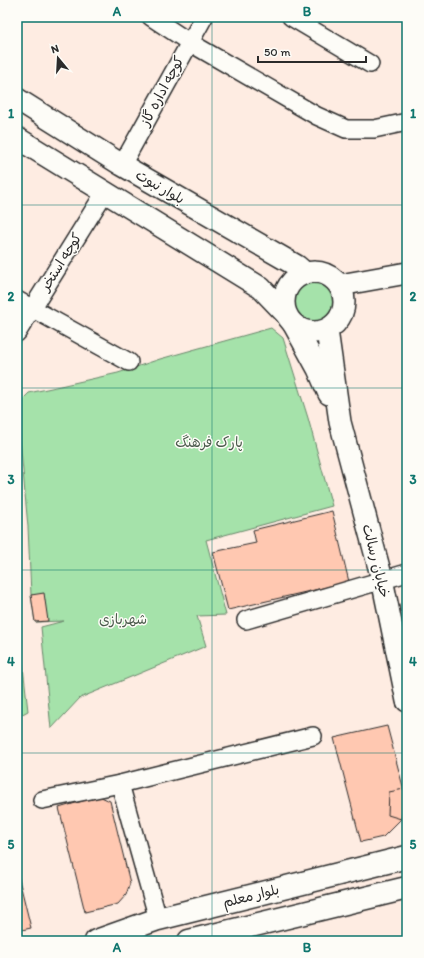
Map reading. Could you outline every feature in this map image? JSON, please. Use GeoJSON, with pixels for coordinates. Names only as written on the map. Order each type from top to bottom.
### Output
{"type":"FeatureCollection","features":[{"type":"Feature","properties":{"kind":"main road","name":"بلوار معلم"},"geometry":{"type":"LineString","coordinates":[[96,941],[158,919],[407,858]]}},
{"type":"Feature","properties":{"kind":"main road","name":"بلوار معلم"},"geometry":{"type":"LineString","coordinates":[[189,941],[407,888]]}},
{"type":"Feature","properties":{"kind":"street"},"geometry":{"type":"LineString","coordinates":[[151,17],[189,42],[317,116],[346,129],[374,129],[407,122]]}},
{"type":"Feature","properties":{"kind":"street","name":"کوچه اداره گاز"},"geometry":{"type":"LineString","coordinates":[[122,166],[204,17]]}},
{"type":"Feature","properties":{"kind":"street"},"geometry":{"type":"LineString","coordinates":[[290,17],[370,64]]}},
{"type":"Feature","properties":{"kind":"street","name":"بلوار نبوت"},"geometry":{"type":"LineString","coordinates":[[17,98],[122,166],[296,266],[305,273]]}},
{"type":"Feature","properties":{"kind":"street"},"geometry":{"type":"LineString","coordinates":[[17,138],[261,288],[290,319],[310,332],[327,330],[336,324],[342,315],[345,305],[344,295],[340,285],[333,278],[324,273],[305,273],[296,278],[287,289],[284,304],[290,319],[318,369],[340,422]]}},
{"type":"Feature","properties":{"kind":"street"},"geometry":{"type":"LineString","coordinates":[[105,192],[122,166]]}},
{"type":"Feature","properties":{"kind":"street","name":"کوچه استخر"},"geometry":{"type":"LineString","coordinates":[[17,332],[105,192]]}},
{"type":"Feature","properties":{"kind":"street"},"geometry":{"type":"LineString","coordinates":[[340,285],[407,273]]}},
{"type":"Feature","properties":{"kind":"street"},"geometry":{"type":"LineString","coordinates":[[17,300],[129,362]]}},
{"type":"Feature","properties":{"kind":"street"},"geometry":{"type":"LineString","coordinates":[[327,330],[340,422]]}},
{"type":"Feature","properties":{"kind":"street","name":"خیابان رسالت"},"geometry":{"type":"LineString","coordinates":[[340,422],[382,579],[407,701]]}},
{"type":"Feature","properties":{"kind":"street"},"geometry":{"type":"LineString","coordinates":[[246,620],[382,579],[407,573]]}},
{"type":"Feature","properties":{"kind":"street"},"geometry":{"type":"LineString","coordinates":[[42,800],[120,784],[313,736]]}},
{"type":"Feature","properties":{"kind":"street"},"geometry":{"type":"LineString","coordinates":[[120,784],[158,919]]}},
{"type":"Feature","properties":{"kind":"green space"},"geometry":{"type":"Polygon","coordinates":[[[311,277],[319,277],[328,281],[334,287],[338,300],[334,313],[328,319],[319,323],[311,323],[302,319],[296,313],[292,304],[292,296],[296,287],[302,281],[311,277]]]}},
{"type":"Feature","properties":{"kind":"green space","name":"پارک فرهنگ"},"geometry":{"type":"Polygon","coordinates":[[[271,328],[283,338],[308,418],[332,506],[206,540],[226,615],[197,616],[206,646],[80,698],[51,729],[41,627],[64,621],[35,622],[31,595],[28,527],[17,405],[29,393],[118,373],[160,359],[271,328]]]}},
{"type":"Feature","properties":{"kind":"green space"},"geometry":{"type":"Polygon","coordinates":[[[17,613],[28,711],[17,717],[17,613]]]}},
{"type":"Feature","properties":{"kind":"building"},"geometry":{"type":"Polygon","coordinates":[[[332,511],[349,582],[228,610],[213,552],[256,543],[253,530],[332,511]]]}},
{"type":"Feature","properties":{"kind":"building"},"geometry":{"type":"Polygon","coordinates":[[[44,593],[48,621],[35,622],[31,595],[44,593]]]}},
{"type":"Feature","properties":{"kind":"building"},"geometry":{"type":"Polygon","coordinates":[[[387,726],[406,798],[401,819],[383,837],[361,842],[334,738],[387,726]]]}},
{"type":"Feature","properties":{"kind":"building"},"geometry":{"type":"Polygon","coordinates":[[[404,789],[406,798],[401,819],[388,815],[389,792],[404,789]]]}},
{"type":"Feature","properties":{"kind":"building"},"geometry":{"type":"Polygon","coordinates":[[[99,796],[110,801],[130,883],[126,895],[118,904],[85,912],[59,808],[99,796]]]}},
{"type":"Feature","properties":{"kind":"building"},"geometry":{"type":"Polygon","coordinates":[[[17,871],[31,928],[17,931],[17,871]]]}},
{"type":"Feature","properties":{"kind":"park label","name":"شهربازی"},"geometry":{"type":"Point","coordinates":[123,619]}}]}
